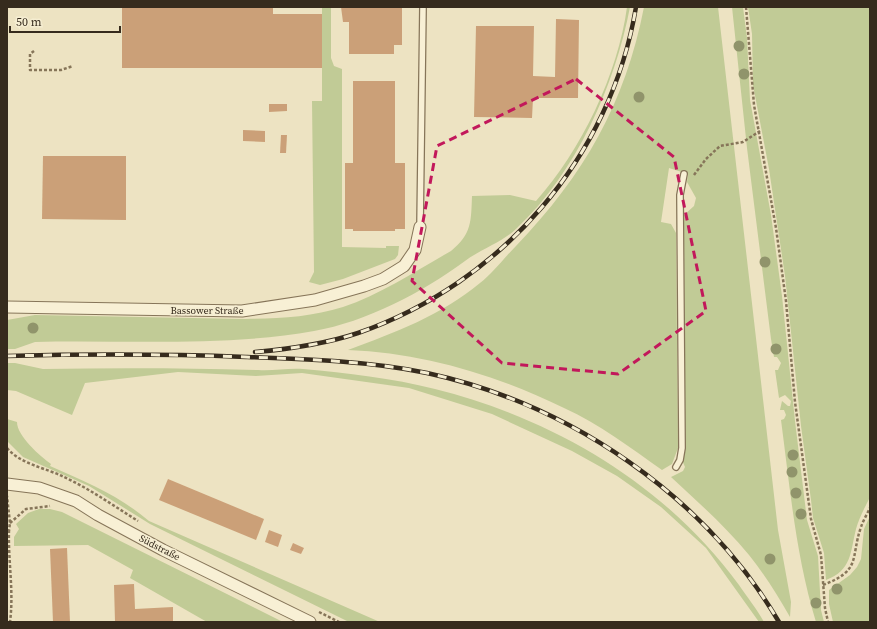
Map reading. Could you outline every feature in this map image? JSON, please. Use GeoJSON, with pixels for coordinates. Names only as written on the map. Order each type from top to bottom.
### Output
{"type":"FeatureCollection","features":[{"type":"Feature","properties":{"kind":"street","name":"Bassower Straße"},"geometry":{"type":"LineString","coordinates":[[7,307],[242,311],[315,300],[364,286],[382,279],[404,266],[415,250],[420,227]]}},
{"type":"Feature","properties":{"kind":"street","name":"Südstraße"},"geometry":{"type":"LineString","coordinates":[[7,484],[39,488],[76,501],[98,515],[164,550],[310,622]]}},
{"type":"Feature","properties":{"kind":"lane"},"geometry":{"type":"LineString","coordinates":[[420,227],[423,7]]}},
{"type":"Feature","properties":{"kind":"lane"},"geometry":{"type":"LineString","coordinates":[[676,467],[680,460],[682,448],[680,195],[684,174]]}},
{"type":"Feature","properties":{"kind":"path"},"geometry":{"type":"LineString","coordinates":[[746,7],[750,36],[751,82],[776,228],[786,301],[795,402],[811,519],[821,554],[825,608],[828,622]]}},
{"type":"Feature","properties":{"kind":"path"},"geometry":{"type":"LineString","coordinates":[[34,51],[30,54],[30,70],[61,70],[73,66]]}},
{"type":"Feature","properties":{"kind":"path"},"geometry":{"type":"LineString","coordinates":[[693,177],[706,159],[720,146],[743,142],[760,131]]}},
{"type":"Feature","properties":{"kind":"path"},"geometry":{"type":"LineString","coordinates":[[7,448],[22,460],[64,477],[87,489],[141,522]]}},
{"type":"Feature","properties":{"kind":"path"},"geometry":{"type":"LineString","coordinates":[[7,495],[10,523],[8,531],[8,547],[12,595],[10,622]]}},
{"type":"Feature","properties":{"kind":"path"},"geometry":{"type":"LineString","coordinates":[[823,585],[838,580],[850,570],[855,559],[861,528],[870,508]]}},
{"type":"Feature","properties":{"kind":"path"},"geometry":{"type":"LineString","coordinates":[[318,612],[339,622]]}},
{"type":"Feature","properties":{"kind":"highlighted area"},"geometry":{"type":"Polygon","coordinates":[[[576,79],[674,157],[706,311],[618,374],[502,363],[412,281],[437,146],[576,79]]]}},
{"type":"Feature","properties":{"kind":"green space"},"geometry":{"type":"Polygon","coordinates":[[[322,7],[331,7],[331,58],[334,66],[342,69],[342,247],[386,248],[386,246],[399,246],[398,255],[395,259],[343,279],[320,285],[309,282],[314,272],[312,101],[322,101],[322,7]]]}},
{"type":"Feature","properties":{"kind":"green space"},"geometry":{"type":"Polygon","coordinates":[[[627,7],[630,7],[623,37],[603,97],[575,154],[557,181],[538,206],[511,233],[471,257],[431,284],[374,313],[334,327],[314,331],[280,336],[211,341],[35,342],[15,349],[7,349],[7,320],[35,315],[230,319],[288,317],[325,312],[343,307],[371,296],[398,282],[451,251],[458,245],[467,233],[469,226],[472,196],[510,195],[536,201],[568,159],[595,110],[615,59],[627,7]]]}},
{"type":"Feature","properties":{"kind":"green space"},"geometry":{"type":"Polygon","coordinates":[[[644,7],[718,7],[778,530],[791,602],[790,617],[771,586],[749,555],[701,505],[671,477],[683,471],[685,467],[682,460],[685,448],[684,215],[694,206],[696,198],[687,182],[688,174],[669,168],[661,222],[671,224],[676,233],[678,448],[672,464],[662,470],[590,421],[512,385],[432,361],[376,352],[348,350],[417,322],[450,305],[489,275],[540,219],[581,165],[613,107],[626,75],[636,42],[644,7]]]}},
{"type":"Feature","properties":{"kind":"green space"},"geometry":{"type":"Polygon","coordinates":[[[732,7],[743,7],[747,38],[750,100],[771,215],[782,296],[807,520],[818,556],[821,610],[824,622],[816,622],[803,573],[794,522],[781,420],[784,419],[786,415],[784,410],[780,410],[782,401],[790,406],[791,401],[785,395],[779,398],[775,370],[778,370],[781,363],[777,357],[774,357],[771,339],[747,148],[732,7]]]}},
{"type":"Feature","properties":{"kind":"green space"},"geometry":{"type":"Polygon","coordinates":[[[748,7],[870,7],[870,497],[857,525],[851,553],[845,566],[835,576],[826,580],[824,553],[813,518],[801,426],[785,276],[769,169],[753,85],[752,34],[748,7]]]}},
{"type":"Feature","properties":{"kind":"green space"},"geometry":{"type":"Polygon","coordinates":[[[7,363],[15,363],[43,369],[303,369],[386,379],[435,389],[480,402],[523,418],[565,438],[605,461],[642,487],[678,516],[710,549],[739,585],[764,622],[759,622],[706,548],[661,507],[617,476],[572,451],[492,414],[409,388],[302,373],[256,376],[178,372],[85,383],[72,415],[16,391],[7,390],[7,363]]]}},
{"type":"Feature","properties":{"kind":"green space"},"geometry":{"type":"Polygon","coordinates":[[[7,419],[17,422],[18,427],[25,439],[35,451],[51,464],[50,466],[114,496],[149,521],[380,622],[349,622],[150,524],[89,486],[23,457],[7,441],[7,419]]]}},
{"type":"Feature","properties":{"kind":"green space"},"geometry":{"type":"Polygon","coordinates":[[[39,509],[50,509],[62,512],[283,622],[207,622],[130,578],[133,570],[88,545],[14,546],[14,537],[19,529],[16,524],[28,513],[39,509]]]}},
{"type":"Feature","properties":{"kind":"green space"},"geometry":{"type":"Polygon","coordinates":[[[870,516],[870,622],[833,622],[829,604],[829,590],[850,575],[857,567],[861,559],[864,529],[870,516]]]}},
{"type":"Feature","properties":{"kind":"building"},"geometry":{"type":"Polygon","coordinates":[[[122,7],[273,7],[273,14],[322,14],[322,68],[122,68],[122,7]]]}},
{"type":"Feature","properties":{"kind":"building"},"geometry":{"type":"Polygon","coordinates":[[[341,7],[402,7],[402,45],[394,45],[394,54],[349,54],[349,22],[343,22],[341,7]]]}},
{"type":"Feature","properties":{"kind":"building"},"geometry":{"type":"Polygon","coordinates":[[[556,19],[579,20],[578,98],[533,98],[532,118],[474,117],[476,26],[534,26],[533,76],[555,77],[556,19]]]}},
{"type":"Feature","properties":{"kind":"building"},"geometry":{"type":"Polygon","coordinates":[[[353,81],[395,81],[395,163],[405,163],[405,229],[395,229],[395,231],[353,231],[353,229],[345,229],[345,163],[353,163],[353,81]]]}},
{"type":"Feature","properties":{"kind":"building"},"geometry":{"type":"Polygon","coordinates":[[[269,104],[287,104],[287,111],[269,112],[269,104]]]}},
{"type":"Feature","properties":{"kind":"building"},"geometry":{"type":"Polygon","coordinates":[[[243,130],[265,131],[265,142],[243,141],[243,130]]]}},
{"type":"Feature","properties":{"kind":"building"},"geometry":{"type":"Polygon","coordinates":[[[281,135],[287,135],[286,153],[280,153],[281,135]]]}},
{"type":"Feature","properties":{"kind":"building"},"geometry":{"type":"Polygon","coordinates":[[[43,156],[126,156],[126,220],[42,219],[43,156]]]}},
{"type":"Feature","properties":{"kind":"building"},"geometry":{"type":"Polygon","coordinates":[[[168,479],[264,519],[256,540],[159,500],[168,479]]]}},
{"type":"Feature","properties":{"kind":"building"},"geometry":{"type":"Polygon","coordinates":[[[269,530],[282,535],[278,547],[265,542],[269,530]]]}},
{"type":"Feature","properties":{"kind":"building"},"geometry":{"type":"Polygon","coordinates":[[[293,543],[304,548],[301,554],[290,550],[293,543]]]}},
{"type":"Feature","properties":{"kind":"building"},"geometry":{"type":"Polygon","coordinates":[[[67,548],[70,622],[53,622],[50,549],[67,548]]]}},
{"type":"Feature","properties":{"kind":"building"},"geometry":{"type":"Polygon","coordinates":[[[134,584],[135,609],[173,607],[173,622],[115,622],[114,585],[134,584]]]}},
{"type":"Feature","properties":{"kind":"railway"},"geometry":{"type":"LineString","coordinates":[[255,352],[307,346],[333,340],[358,333],[410,311],[459,282],[503,247],[542,208],[575,163],[602,114],[623,62],[636,7]]}},
{"type":"Feature","properties":{"kind":"railway"},"geometry":{"type":"LineString","coordinates":[[7,356],[186,355],[337,361],[405,369],[427,373],[480,387],[532,407],[582,432],[629,462],[673,496],[713,534],[748,576],[779,622]]}}]}
